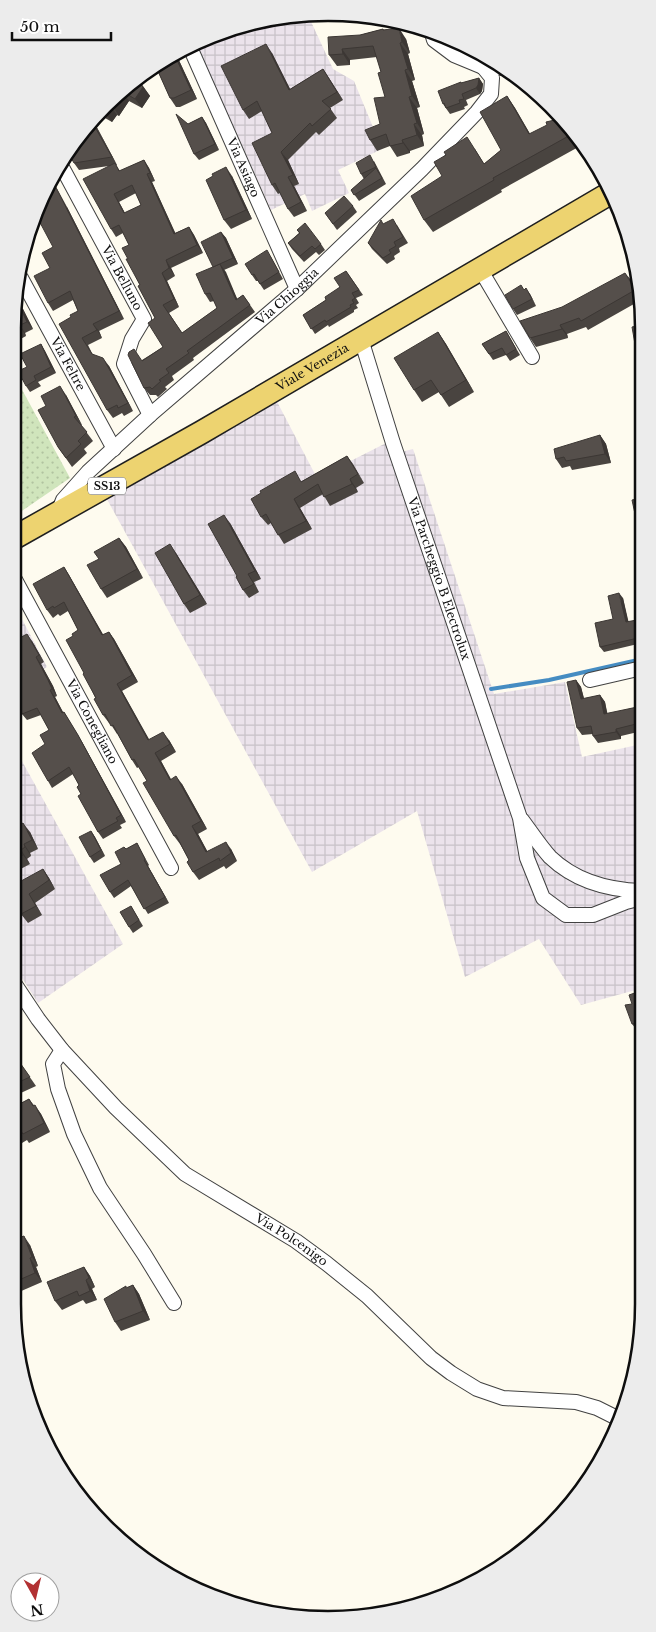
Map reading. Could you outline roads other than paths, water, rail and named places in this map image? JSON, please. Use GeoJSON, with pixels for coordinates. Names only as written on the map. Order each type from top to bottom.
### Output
{"type":"FeatureCollection","features":[{"type":"Feature","properties":{"kind":"main road","name":"Viale Venezia"},"geometry":{"type":"LineString","coordinates":[[21,535],[202,432],[605,196]]}},
{"type":"Feature","properties":{"kind":"street"},"geometry":{"type":"LineString","coordinates":[[436,42],[454,55],[483,67],[489,67]]}},
{"type":"Feature","properties":{"kind":"street","name":"Via Asiago"},"geometry":{"type":"LineString","coordinates":[[192,53],[297,289]]}},
{"type":"Feature","properties":{"kind":"street","name":"Via Chioggia"},"geometry":{"type":"LineString","coordinates":[[58,513],[63,500],[88,472],[150,415],[297,289],[422,169],[477,112],[490,94],[492,78],[483,67]]}},
{"type":"Feature","properties":{"kind":"street","name":"Via Belluno"},"geometry":{"type":"LineString","coordinates":[[64,171],[144,319],[132,339],[124,364],[150,415]]}},
{"type":"Feature","properties":{"kind":"street"},"geometry":{"type":"LineString","coordinates":[[480,269],[532,357]]}},
{"type":"Feature","properties":{"kind":"street","name":"Via Feltre"},"geometry":{"type":"LineString","coordinates":[[25,284],[114,449]]}},
{"type":"Feature","properties":{"kind":"street","name":"Via Parcheggio B Electrolux"},"geometry":{"type":"LineString","coordinates":[[361,339],[393,443],[520,818],[527,858],[543,898],[566,915],[594,915],[635,900]]}},
{"type":"Feature","properties":{"kind":"street","name":"Via Conegliano"},"geometry":{"type":"LineString","coordinates":[[21,591],[171,868]]}},
{"type":"Feature","properties":{"kind":"street"},"geometry":{"type":"LineString","coordinates":[[590,680],[635,670]]}},
{"type":"Feature","properties":{"kind":"street","name":"Via Parcheggio B Electrolux"},"geometry":{"type":"LineString","coordinates":[[520,818],[550,856],[567,871],[592,883],[611,888],[635,891]]}},
{"type":"Feature","properties":{"kind":"street"},"geometry":{"type":"LineString","coordinates":[[611,888],[612,908]]}},
{"type":"Feature","properties":{"kind":"street","name":"Via Polcenigo"},"geometry":{"type":"LineString","coordinates":[[21,994],[38,1020],[62,1050],[136,1129],[184,1174],[296,1241],[326,1263],[367,1296],[450,1373],[477,1389],[503,1398],[576,1402],[597,1408],[613,1416]]}},
{"type":"Feature","properties":{"kind":"street"},"geometry":{"type":"LineString","coordinates":[[62,1050],[53,1064],[58,1090],[74,1134],[100,1188],[174,1303]]}},
{"type":"Feature","properties":{"kind":"waterway"},"geometry":{"type":"LineString","coordinates":[[491,689],[549,680],[635,661]]}}]}
